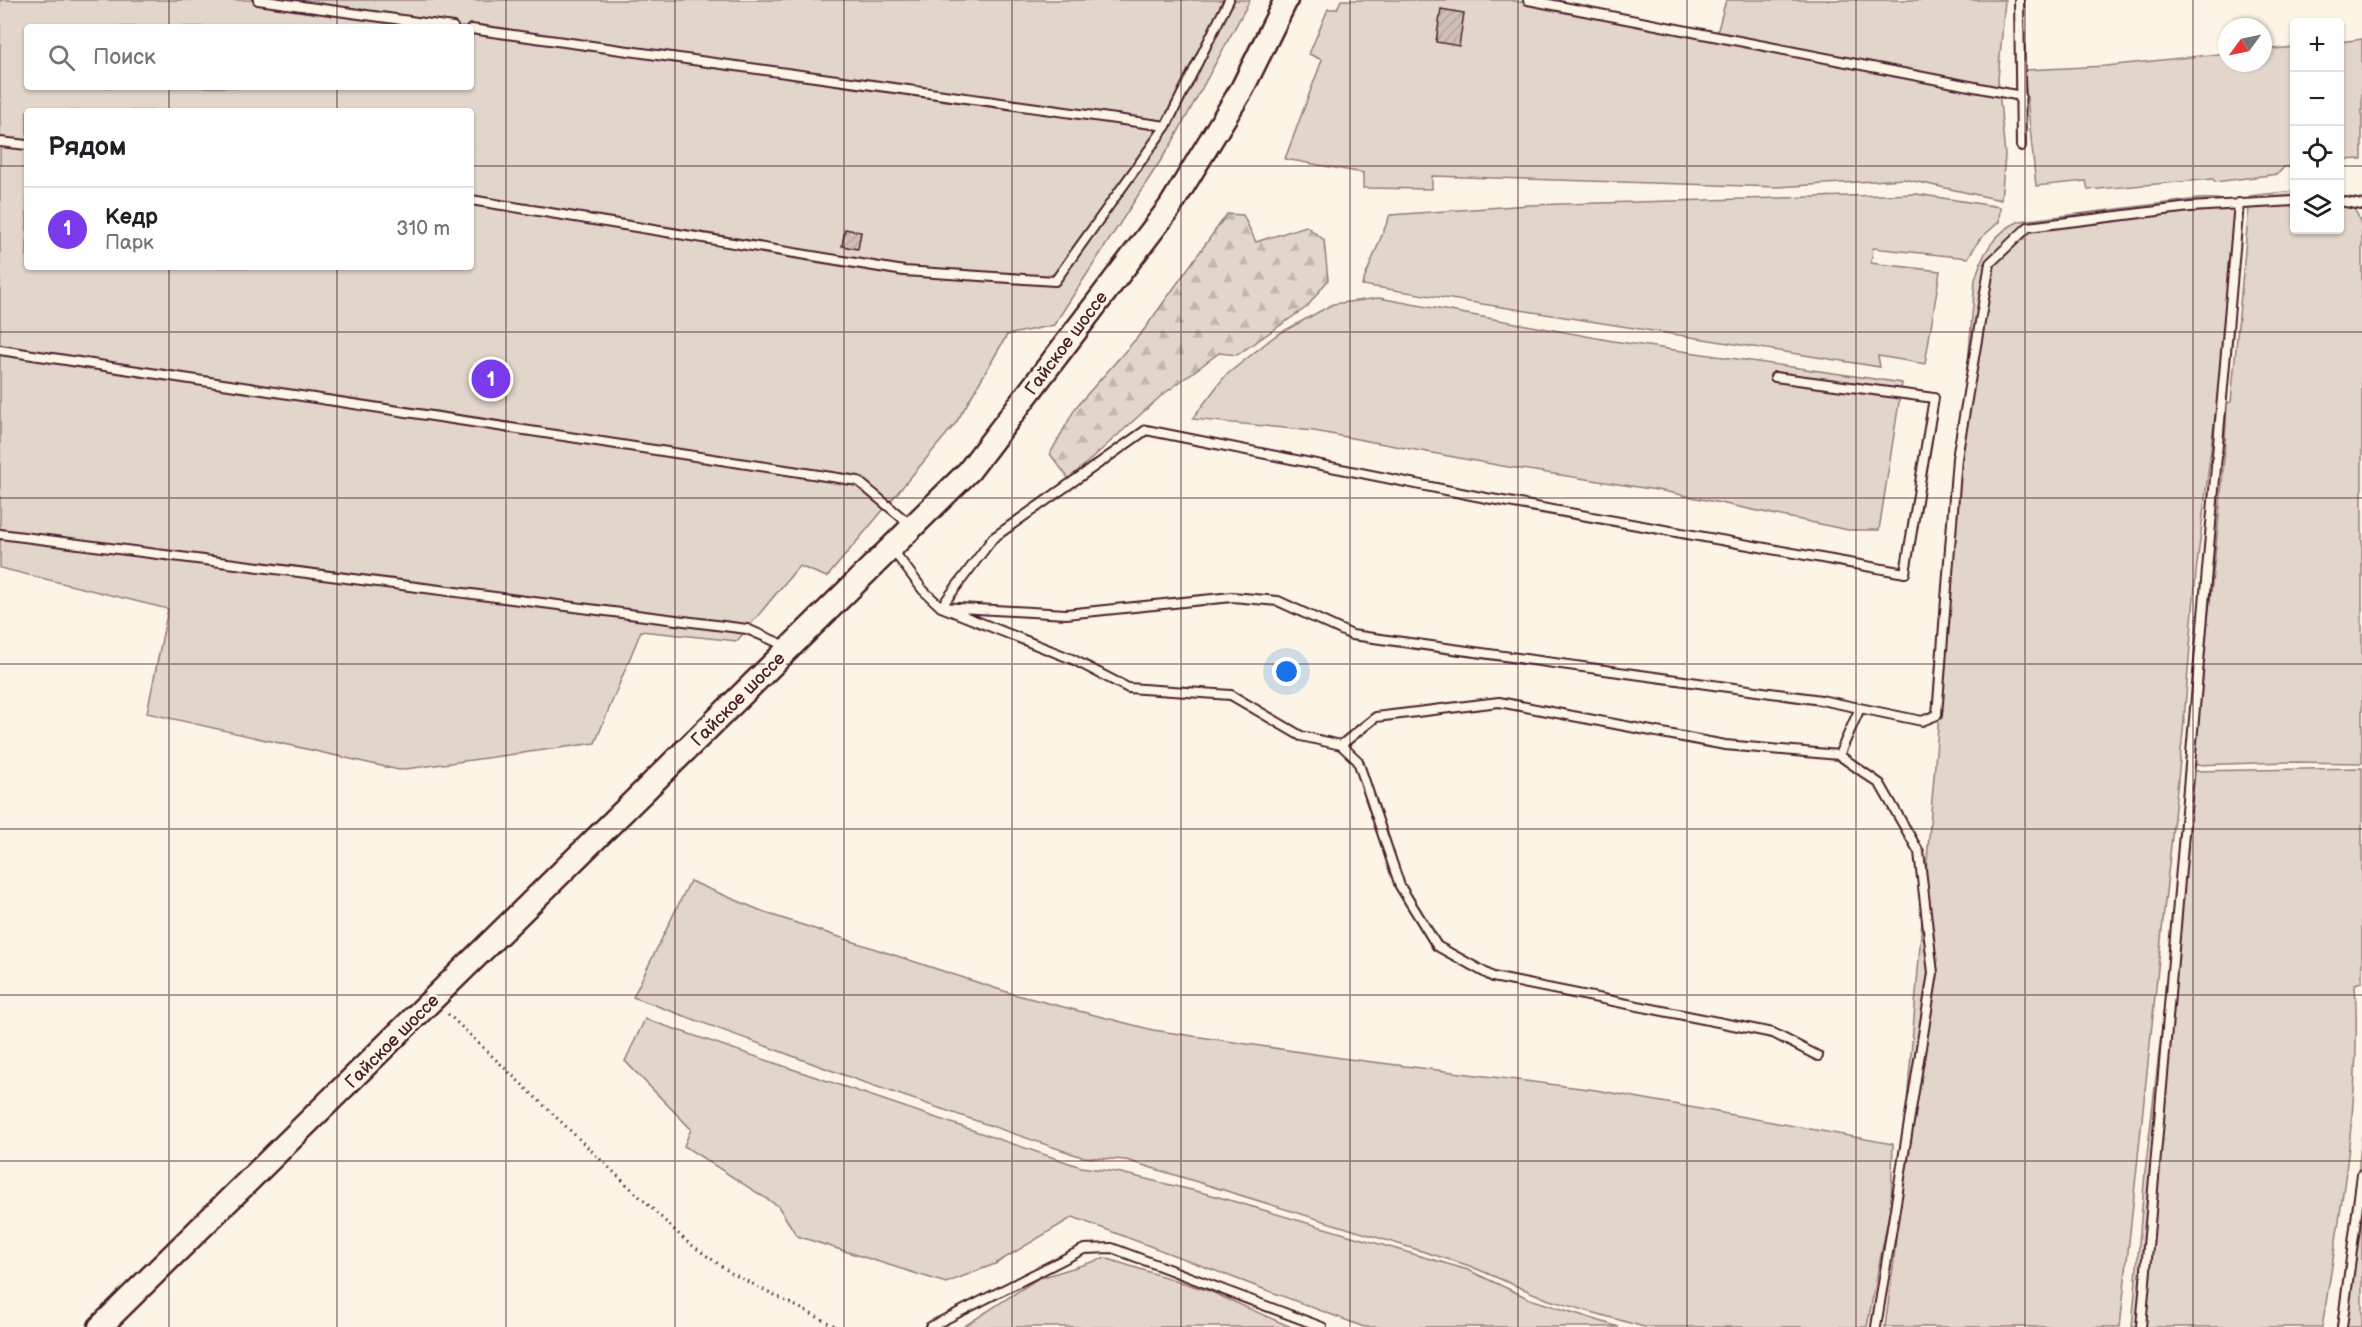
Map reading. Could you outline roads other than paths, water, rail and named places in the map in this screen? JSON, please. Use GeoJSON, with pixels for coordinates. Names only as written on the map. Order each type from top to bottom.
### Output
{"type":"FeatureCollection","features":[{"type":"Feature","properties":{"kind":"main road","name":"Гайское шоссе"},"geometry":{"type":"LineString","coordinates":[[100,1327],[969,471],[1170,207],[1242,89],[1286,0]]}},
{"type":"Feature","properties":{"kind":"lane"},"geometry":{"type":"LineString","coordinates":[[258,0],[431,24]]}},
{"type":"Feature","properties":{"kind":"lane"},"geometry":{"type":"LineString","coordinates":[[474,200],[904,271],[1055,281],[1166,126],[1229,0]]}},
{"type":"Feature","properties":{"kind":"lane"},"geometry":{"type":"LineString","coordinates":[[1528,0],[2020,96]]}},
{"type":"Feature","properties":{"kind":"lane"},"geometry":{"type":"LineString","coordinates":[[2019,0],[2021,146]]}},
{"type":"Feature","properties":{"kind":"lane"},"geometry":{"type":"LineString","coordinates":[[474,30],[1166,126]]}},
{"type":"Feature","properties":{"kind":"lane"},"geometry":{"type":"LineString","coordinates":[[0,142],[24,145]]}},
{"type":"Feature","properties":{"kind":"lane"},"geometry":{"type":"LineString","coordinates":[[941,607],[1066,614],[1232,597],[1278,601],[1352,635],[1821,700],[1922,721],[1937,715],[1958,459],[1990,263],[2028,227],[2239,203],[2290,201]]}},
{"type":"Feature","properties":{"kind":"lane"},"geometry":{"type":"LineString","coordinates":[[2344,202],[2362,205]]}},
{"type":"Feature","properties":{"kind":"lane"},"geometry":{"type":"LineString","coordinates":[[2141,1327],[2239,203]]}},
{"type":"Feature","properties":{"kind":"lane"},"geometry":{"type":"LineString","coordinates":[[0,350],[858,482],[912,526]]}},
{"type":"Feature","properties":{"kind":"lane"},"geometry":{"type":"LineString","coordinates":[[941,607],[993,538],[1146,430],[1486,498],[1905,573],[1934,398],[1775,377]]}},
{"type":"Feature","properties":{"kind":"lane"},"geometry":{"type":"LineString","coordinates":[[0,534],[747,629],[790,648]]}},
{"type":"Feature","properties":{"kind":"lane"},"geometry":{"type":"LineString","coordinates":[[891,548],[923,590],[941,607],[1072,659],[1128,688],[1231,695],[1301,736],[1341,745],[1358,761],[1400,886],[1437,946],[1493,977],[1773,1032],[1818,1056]]}},
{"type":"Feature","properties":{"kind":"lane"},"geometry":{"type":"LineString","coordinates":[[1341,745],[1376,717],[1499,702],[1725,745],[1839,755],[1880,784],[1919,852],[1933,973],[1876,1327]]}},
{"type":"Feature","properties":{"kind":"lane"},"geometry":{"type":"LineString","coordinates":[[1839,755],[1860,708]]}},
{"type":"Feature","properties":{"kind":"lane"},"geometry":{"type":"LineString","coordinates":[[2342,1327],[2362,1174]]}},
{"type":"Feature","properties":{"kind":"lane"},"geometry":{"type":"LineString","coordinates":[[930,1327],[1084,1249],[1112,1248],[1322,1327]]}},
{"type":"Feature","properties":{"kind":"place","name":"Кедр"},"geometry":{"type":"Point","coordinates":[491,379]}}]}
